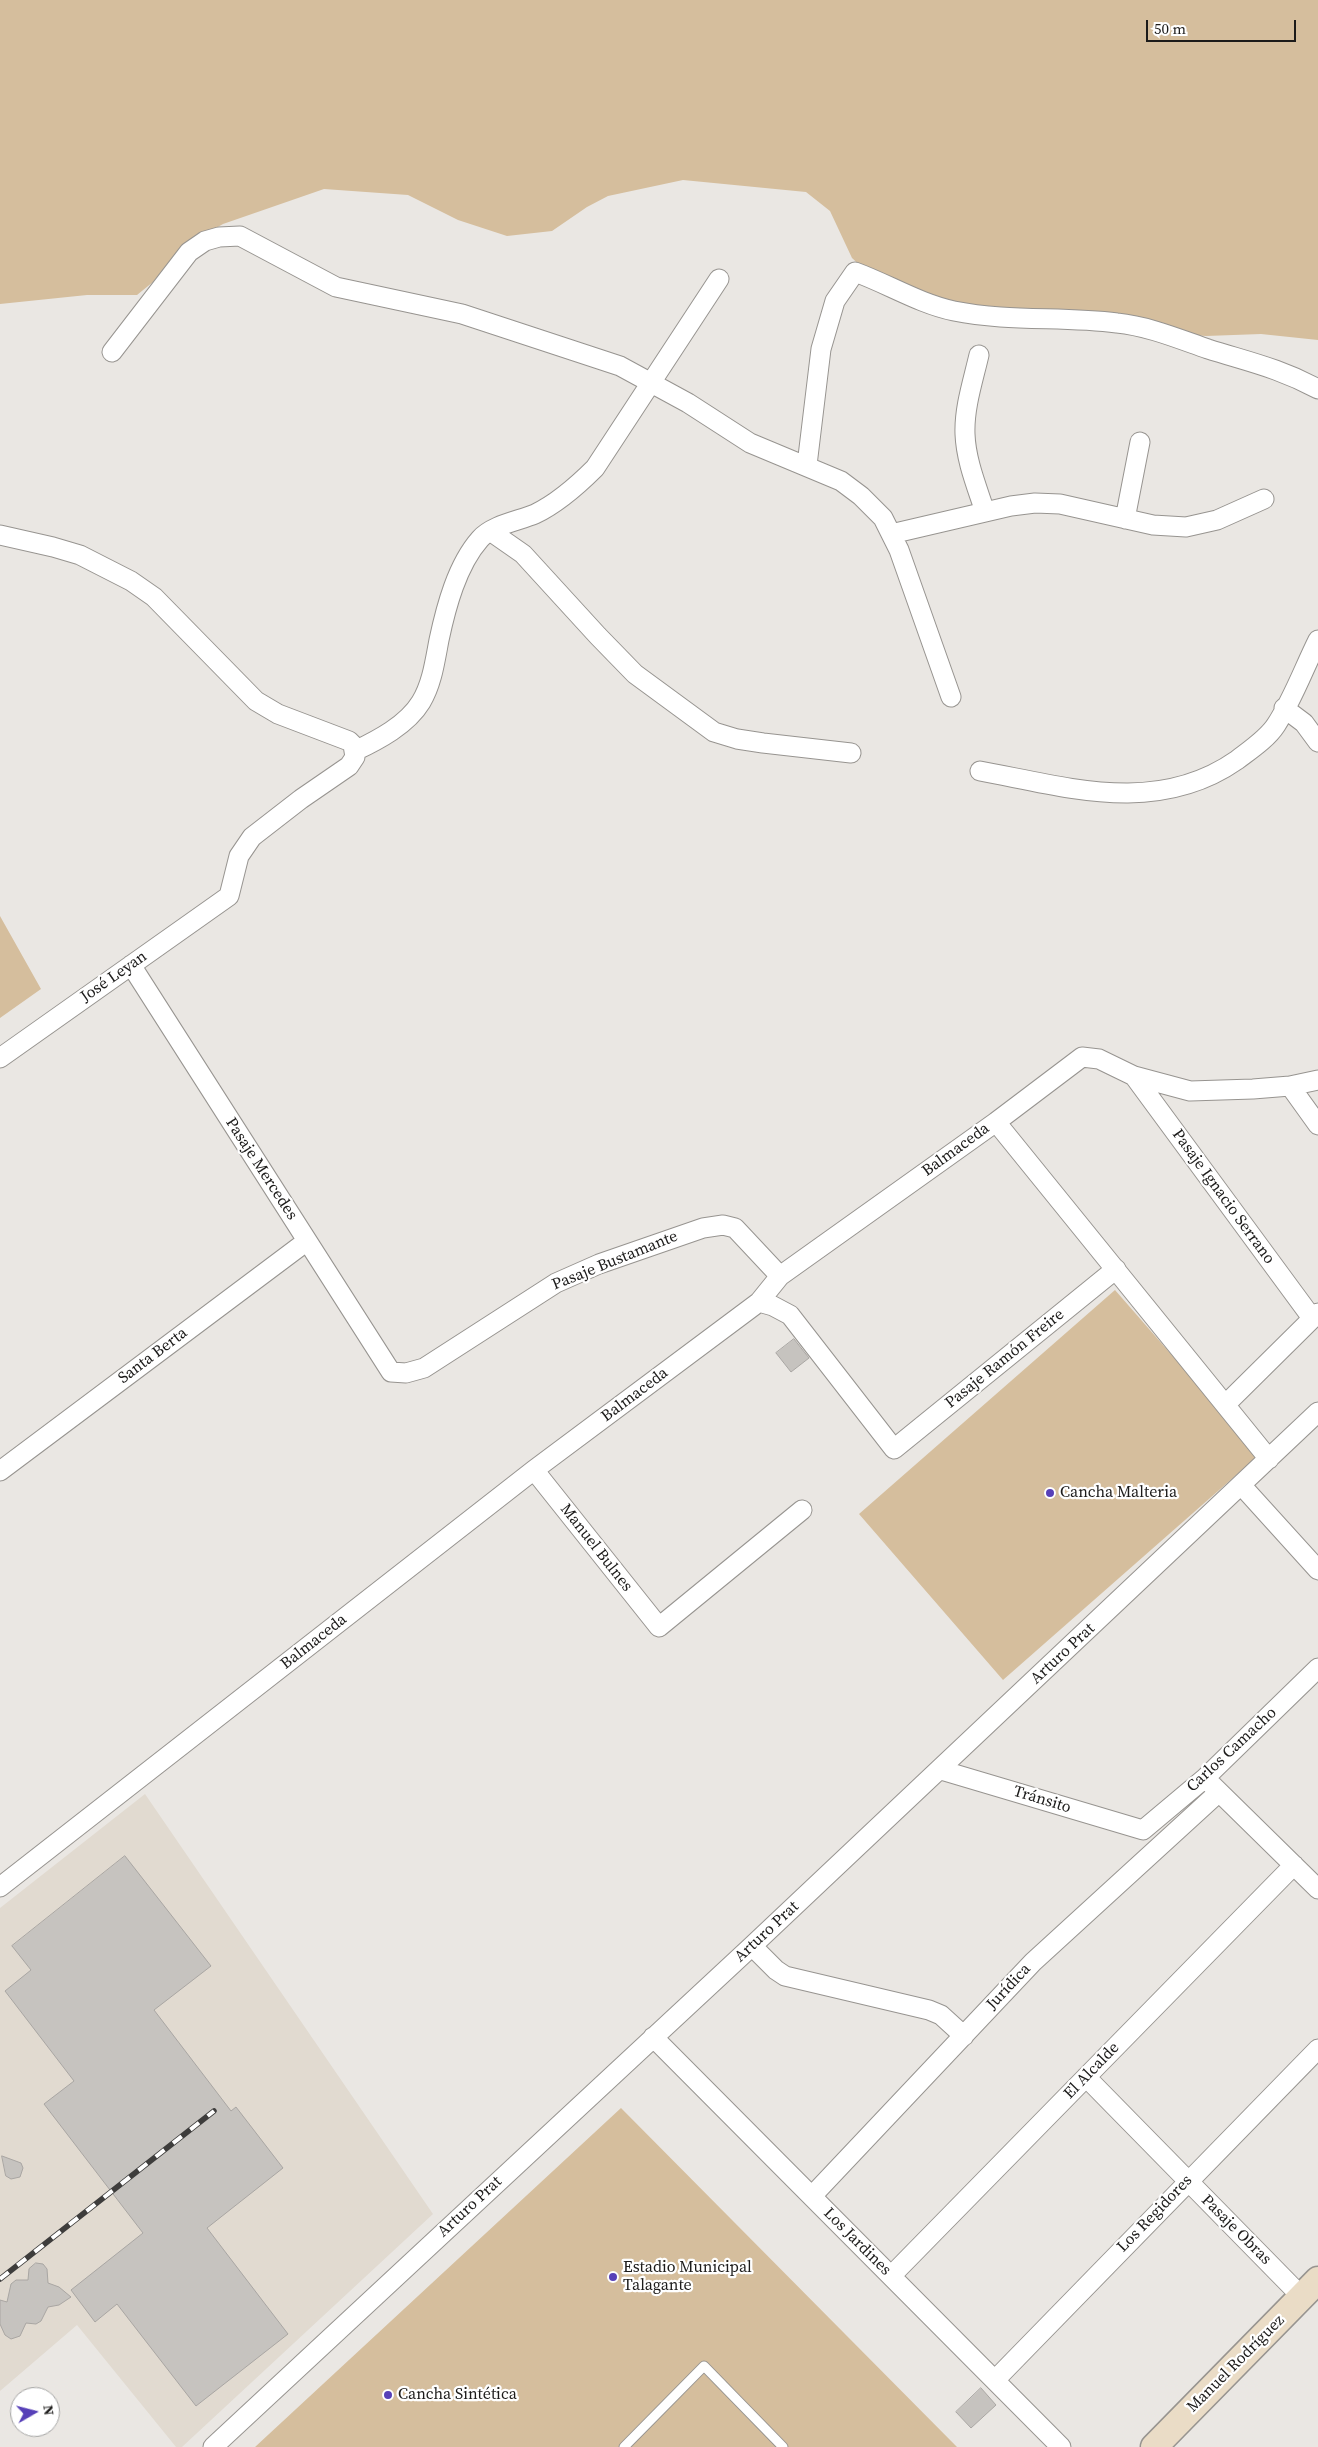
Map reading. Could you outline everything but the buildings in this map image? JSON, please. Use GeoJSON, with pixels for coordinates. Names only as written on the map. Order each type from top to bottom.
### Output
{"type":"FeatureCollection","features":[{"type":"Feature","properties":{"kind":"street"},"geometry":{"type":"LineString","coordinates":[[112,352],[190,252],[205,241],[219,237],[240,236],[336,287],[462,314],[620,366],[651,381],[750,443],[807,465],[841,481],[861,496],[882,518],[899,550],[952,697]]}},
{"type":"Feature","properties":{"kind":"street"},"geometry":{"type":"LineString","coordinates":[[807,465],[821,349],[835,301],[855,272],[922,300],[952,310],[996,318],[1118,323],[1149,330],[1234,357],[1258,362],[1290,374],[1318,389]]}},
{"type":"Feature","properties":{"kind":"street"},"geometry":{"type":"LineString","coordinates":[[0,535],[80,555],[131,581],[154,597],[256,701],[278,714],[349,741],[355,751],[378,740],[410,716],[420,703],[435,662],[453,587],[480,538],[490,531],[551,505],[580,483],[594,468],[719,279]]}},
{"type":"Feature","properties":{"kind":"street"},"geometry":{"type":"LineString","coordinates":[[979,355],[966,414],[965,435],[968,456],[985,512]]}},
{"type":"Feature","properties":{"kind":"street"},"geometry":{"type":"LineString","coordinates":[[1126,519],[1140,442]]}},
{"type":"Feature","properties":{"kind":"street"},"geometry":{"type":"LineString","coordinates":[[891,534],[1023,504],[1047,503],[1170,527],[1202,524],[1217,520],[1264,499]]}},
{"type":"Feature","properties":{"kind":"street"},"geometry":{"type":"LineString","coordinates":[[490,531],[523,554],[635,674],[714,732],[737,739],[763,743],[851,753]]}},
{"type":"Feature","properties":{"kind":"street"},"geometry":{"type":"LineString","coordinates":[[980,771],[1109,794],[1168,790],[1210,776],[1246,753],[1276,726],[1318,640]]}},
{"type":"Feature","properties":{"kind":"street"},"geometry":{"type":"LineString","coordinates":[[1284,708],[1304,723],[1318,742]]}},
{"type":"Feature","properties":{"kind":"street","name":"José Leyan"},"geometry":{"type":"LineString","coordinates":[[0,1058],[229,896],[239,856],[252,837],[301,799],[349,766],[355,757],[355,751]]}},
{"type":"Feature","properties":{"kind":"street","name":"Pasaje Mercedes"},"geometry":{"type":"LineString","coordinates":[[131,965],[391,1372]]}},
{"type":"Feature","properties":{"kind":"street","name":"Balmaceda"},"geometry":{"type":"LineString","coordinates":[[0,1887],[534,1470],[759,1302],[780,1276],[996,1122],[1082,1057],[1100,1059],[1134,1076],[1190,1091],[1290,1086],[1318,1080]]}},
{"type":"Feature","properties":{"kind":"street","name":"Pasaje Ignacio Serrano"},"geometry":{"type":"LineString","coordinates":[[1134,1076],[1315,1315]]}},
{"type":"Feature","properties":{"kind":"street"},"geometry":{"type":"LineString","coordinates":[[1290,1086],[1318,1125]]}},
{"type":"Feature","properties":{"kind":"street"},"geometry":{"type":"LineString","coordinates":[[996,1122],[1269,1459]]}},
{"type":"Feature","properties":{"kind":"street","name":"Pasaje Bustamante"},"geometry":{"type":"LineString","coordinates":[[391,1372],[406,1373],[424,1368],[540,1292],[579,1272],[703,1228],[723,1225],[735,1228],[780,1276]]}},
{"type":"Feature","properties":{"kind":"street","name":"Santa Berta"},"geometry":{"type":"LineString","coordinates":[[0,1471],[307,1241]]}},
{"type":"Feature","properties":{"kind":"street","name":"Pasaje Ramón Freire"},"geometry":{"type":"LineString","coordinates":[[759,1302],[773,1306],[790,1315],[894,1449],[1116,1269]]}},
{"type":"Feature","properties":{"kind":"street"},"geometry":{"type":"LineString","coordinates":[[1226,1404],[1315,1315]]}},
{"type":"Feature","properties":{"kind":"street","name":"Arturo Prat"},"geometry":{"type":"LineString","coordinates":[[213,2447],[941,1770],[1318,1412]]}},
{"type":"Feature","properties":{"kind":"street","name":"Manuel Bulnes"},"geometry":{"type":"LineString","coordinates":[[534,1470],[658,1627],[802,1510]]}},
{"type":"Feature","properties":{"kind":"street"},"geometry":{"type":"LineString","coordinates":[[1242,1486],[1318,1570]]}},
{"type":"Feature","properties":{"kind":"street","name":"Carlos Camacho"},"geometry":{"type":"LineString","coordinates":[[1143,1830],[1205,1778],[1318,1668]]}},
{"type":"Feature","properties":{"kind":"street","name":"Tránsito"},"geometry":{"type":"LineString","coordinates":[[941,1770],[1143,1830]]}},
{"type":"Feature","properties":{"kind":"street"},"geometry":{"type":"LineString","coordinates":[[1205,1778],[1318,1889]]}},
{"type":"Feature","properties":{"kind":"street","name":"Jurídica"},"geometry":{"type":"LineString","coordinates":[[812,2196],[1050,1946],[1219,1792]]}},
{"type":"Feature","properties":{"kind":"street","name":"El Alcalde"},"geometry":{"type":"LineString","coordinates":[[891,2276],[1294,1865]]}},
{"type":"Feature","properties":{"kind":"street"},"geometry":{"type":"LineString","coordinates":[[752,1946],[776,1970],[785,1976],[929,2010],[941,2015],[964,2036]]}},
{"type":"Feature","properties":{"kind":"street","name":"Los Jardines"},"geometry":{"type":"LineString","coordinates":[[653,2037],[1061,2447]]}},
{"type":"Feature","properties":{"kind":"street","name":"Los Regidores"},"geometry":{"type":"LineString","coordinates":[[995,2380],[1187,2181],[1318,2049]]}},
{"type":"Feature","properties":{"kind":"street","name":"Pasaje Obras"},"geometry":{"type":"LineString","coordinates":[[1086,2077],[1187,2181],[1310,2289]]}},
{"type":"Feature","properties":{"kind":"street","name":"Manuel Rodríguez"},"geometry":{"type":"LineString","coordinates":[[1154,2447],[1310,2289]]}},
{"type":"Feature","properties":{"kind":"lane"},"geometry":{"type":"LineString","coordinates":[[624,2447],[704,2366],[783,2447]]}},
{"type":"Feature","properties":{"kind":"shaded area"},"geometry":{"type":"Polygon","coordinates":[[[0,0],[1318,0],[1318,340],[1261,334],[1206,336],[982,318],[881,285],[852,258],[830,211],[806,192],[683,180],[608,196],[587,207],[552,231],[507,236],[458,220],[408,195],[324,189],[223,224],[179,249],[153,282],[137,295],[87,295],[0,304],[0,0]]]}},
{"type":"Feature","properties":{"kind":"shaded area"},"geometry":{"type":"Polygon","coordinates":[[[0,916],[41,989],[0,1018],[0,916]]]}},
{"type":"Feature","properties":{"kind":"shaded area","name":"Cancha Malteria"},"geometry":{"type":"Polygon","coordinates":[[[1115,1290],[1259,1455],[1003,1680],[859,1514],[1115,1290]]]}},
{"type":"Feature","properties":{"kind":"shaded area"},"geometry":{"type":"Polygon","coordinates":[[[145,1794],[433,2214],[182,2447],[176,2447],[77,2325],[0,2391],[0,1908],[145,1794]]]}},
{"type":"Feature","properties":{"kind":"shaded area","name":"Estadio Municipal Talagante"},"geometry":{"type":"Polygon","coordinates":[[[621,2108],[957,2447],[255,2447],[621,2108]]]}},
{"type":"Feature","properties":{"kind":"railway"},"geometry":{"type":"LineString","coordinates":[[0,2279],[214,2111]]}},
{"type":"Feature","properties":{"kind":"place","name":"Cancha Malteria"},"geometry":{"type":"Point","coordinates":[1050,1493]}},
{"type":"Feature","properties":{"kind":"place","name":"Estadio Municipal Talagante"},"geometry":{"type":"Point","coordinates":[613,2277]}},
{"type":"Feature","properties":{"kind":"place","name":"Cancha Sintética"},"geometry":{"type":"Point","coordinates":[388,2395]}}]}
